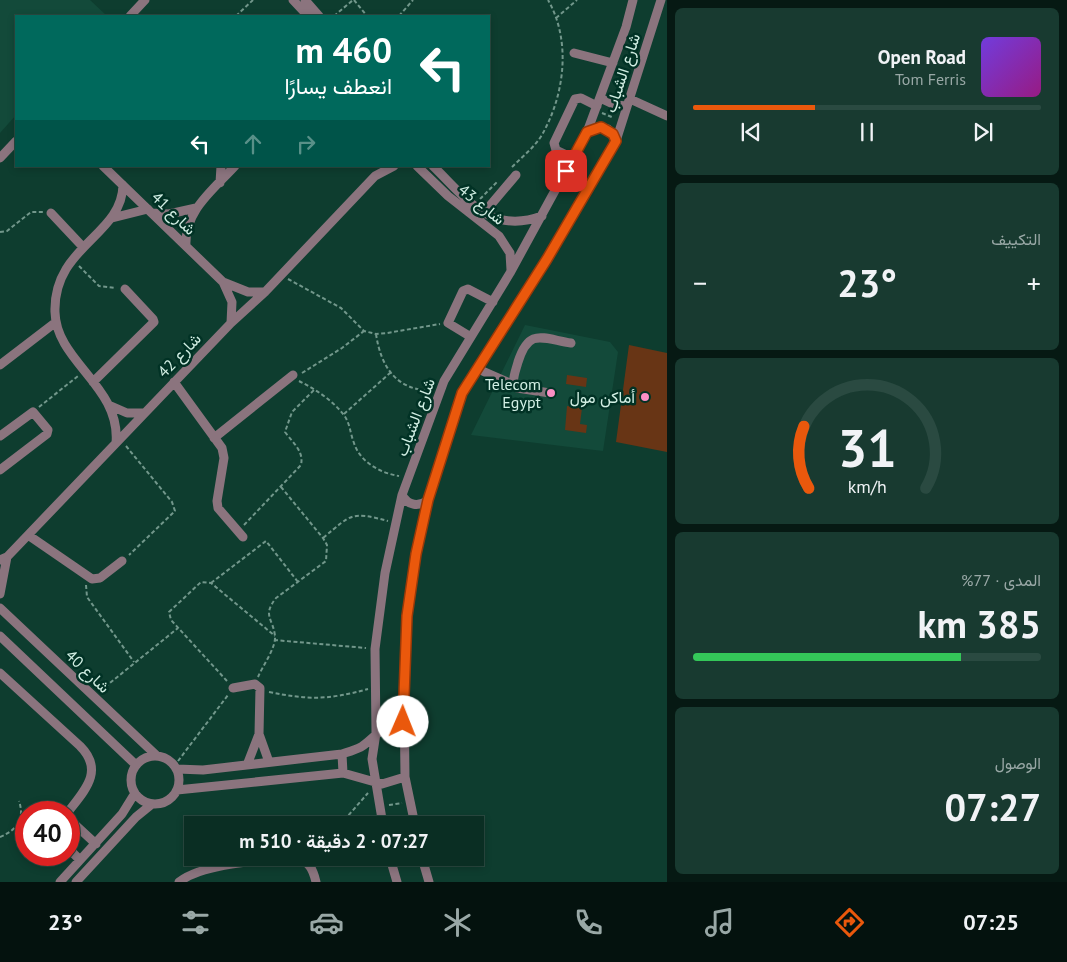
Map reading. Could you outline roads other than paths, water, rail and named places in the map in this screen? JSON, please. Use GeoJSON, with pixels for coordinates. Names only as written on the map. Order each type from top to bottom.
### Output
{"type":"FeatureCollection","features":[{"type":"Feature","properties":{"kind":"street"},"geometry":{"type":"LineString","coordinates":[[131,15],[145,0]]}},
{"type":"Feature","properties":{"kind":"street"},"geometry":{"type":"LineString","coordinates":[[293,0],[307,15]]}},
{"type":"Feature","properties":{"kind":"street"},"geometry":{"type":"LineString","coordinates":[[305,0],[318,15]]}},
{"type":"Feature","properties":{"kind":"street","name":"شارع الشباب"},"geometry":{"type":"LineString","coordinates":[[382,816],[372,759],[376,733],[375,649],[385,573],[402,495],[440,391],[510,273],[587,132],[634,0]]}},
{"type":"Feature","properties":{"kind":"street","name":"شارع الشباب"},"geometry":{"type":"LineString","coordinates":[[413,816],[405,777],[403,737],[407,616],[416,554],[428,500],[462,393],[547,259],[616,141],[661,0]]}},
{"type":"Feature","properties":{"kind":"street"},"geometry":{"type":"LineString","coordinates":[[574,53],[613,63]]}},
{"type":"Feature","properties":{"kind":"street"},"geometry":{"type":"LineString","coordinates":[[573,158],[556,150],[554,143],[575,99],[581,98],[598,105],[628,102],[667,116]]}},
{"type":"Feature","properties":{"kind":"street"},"geometry":{"type":"LineString","coordinates":[[587,132],[594,128],[608,129],[616,141]]}},
{"type":"Feature","properties":{"kind":"street"},"geometry":{"type":"LineString","coordinates":[[0,158],[15,142]]}},
{"type":"Feature","properties":{"kind":"street","name":"شارع 41"},"geometry":{"type":"LineString","coordinates":[[105,167],[223,282],[232,302],[230,324]]}},
{"type":"Feature","properties":{"kind":"street"},"geometry":{"type":"LineString","coordinates":[[220,183],[221,167]]}},
{"type":"Feature","properties":{"kind":"street"},"geometry":{"type":"LineString","coordinates":[[186,246],[188,223],[196,208],[234,167]]}},
{"type":"Feature","properties":{"kind":"street","name":"شارع 42"},"geometry":{"type":"LineString","coordinates":[[375,176],[378,167]]}},
{"type":"Feature","properties":{"kind":"street","name":"شارع 42"},"geometry":{"type":"LineString","coordinates":[[0,594],[4,558],[230,324],[265,292],[375,176],[392,167]]}},
{"type":"Feature","properties":{"kind":"street","name":"شارع 43"},"geometry":{"type":"LineString","coordinates":[[418,167],[448,196],[499,236],[510,253],[510,273]]}},
{"type":"Feature","properties":{"kind":"street","name":"شارع 43"},"geometry":{"type":"LineString","coordinates":[[434,167],[483,214],[510,222],[521,222],[542,216]]}},
{"type":"Feature","properties":{"kind":"street"},"geometry":{"type":"LineString","coordinates":[[483,214],[514,171]]}},
{"type":"Feature","properties":{"kind":"street"},"geometry":{"type":"LineString","coordinates":[[118,441],[111,406],[84,370],[58,330],[56,298],[59,284],[72,259],[82,246],[112,218],[121,203],[123,185]]}},
{"type":"Feature","properties":{"kind":"street"},"geometry":{"type":"LineString","coordinates":[[112,218],[150,211],[169,214],[196,208]]}},
{"type":"Feature","properties":{"kind":"street"},"geometry":{"type":"LineString","coordinates":[[51,213],[82,246]]}},
{"type":"Feature","properties":{"kind":"street","name":"شارع 41"},"geometry":{"type":"LineString","coordinates":[[223,282],[248,292],[265,292]]}},
{"type":"Feature","properties":{"kind":"street"},"geometry":{"type":"LineString","coordinates":[[93,382],[154,322],[125,289]]}},
{"type":"Feature","properties":{"kind":"street"},"geometry":{"type":"LineString","coordinates":[[471,337],[448,323],[465,289],[493,302]]}},
{"type":"Feature","properties":{"kind":"street"},"geometry":{"type":"LineString","coordinates":[[0,365],[56,322]]}},
{"type":"Feature","properties":{"kind":"street"},"geometry":{"type":"LineString","coordinates":[[514,385],[523,348],[528,341],[536,338],[571,343]]}},
{"type":"Feature","properties":{"kind":"street"},"geometry":{"type":"LineString","coordinates":[[478,369],[517,388],[550,392]]}},
{"type":"Feature","properties":{"kind":"street"},"geometry":{"type":"LineString","coordinates":[[214,438],[292,376]]}},
{"type":"Feature","properties":{"kind":"street"},"geometry":{"type":"LineString","coordinates":[[174,382],[222,448],[223,464],[217,501],[218,508],[240,534]]}},
{"type":"Feature","properties":{"kind":"street"},"geometry":{"type":"LineString","coordinates":[[111,406],[127,413],[144,413]]}},
{"type":"Feature","properties":{"kind":"street"},"geometry":{"type":"LineString","coordinates":[[0,436],[33,412],[48,432],[0,470]]}},
{"type":"Feature","properties":{"kind":"street"},"geometry":{"type":"LineString","coordinates":[[402,495],[405,500],[414,504],[424,503],[428,500]]}},
{"type":"Feature","properties":{"kind":"street"},"geometry":{"type":"LineString","coordinates":[[28,535],[88,578],[100,578],[122,561]]}},
{"type":"Feature","properties":{"kind":"street","name":"شارع 40"},"geometry":{"type":"LineString","coordinates":[[0,608],[156,756]]}},
{"type":"Feature","properties":{"kind":"street"},"geometry":{"type":"LineString","coordinates":[[0,636],[136,765]]}},
{"type":"Feature","properties":{"kind":"street"},"geometry":{"type":"LineString","coordinates":[[0,673],[80,746],[90,760],[91,778],[88,786],[76,801]]}},
{"type":"Feature","properties":{"kind":"street"},"geometry":{"type":"LineString","coordinates":[[233,688],[258,688],[259,734],[269,762]]}},
{"type":"Feature","properties":{"kind":"street"},"geometry":{"type":"LineString","coordinates":[[176,767],[203,770],[342,754],[361,747],[381,730],[393,730],[403,737]]}},
{"type":"Feature","properties":{"kind":"street"},"geometry":{"type":"LineString","coordinates":[[247,765],[259,734]]}},
{"type":"Feature","properties":{"kind":"street"},"geometry":{"type":"LineString","coordinates":[[342,754],[343,773]]}},
{"type":"Feature","properties":{"kind":"street"},"geometry":{"type":"LineString","coordinates":[[156,756],[166,758],[176,767],[179,779],[177,790],[167,801],[152,804],[145,802],[135,793],[131,779],[136,765],[145,758],[156,756]]}},
{"type":"Feature","properties":{"kind":"street"},"geometry":{"type":"LineString","coordinates":[[177,790],[343,773],[376,784],[389,783],[405,777]]}},
{"type":"Feature","properties":{"kind":"street"},"geometry":{"type":"LineString","coordinates":[[80,860],[122,814],[135,793]]}},
{"type":"Feature","properties":{"kind":"street"},"geometry":{"type":"LineString","coordinates":[[76,882],[136,817],[152,804]]}},
{"type":"Feature","properties":{"kind":"street"},"geometry":{"type":"LineString","coordinates":[[80,829],[96,844]]}},
{"type":"Feature","properties":{"kind":"street"},"geometry":{"type":"LineString","coordinates":[[180,882],[190,875],[208,868],[296,858],[307,863],[312,868],[316,882]]}},
{"type":"Feature","properties":{"kind":"street"},"geometry":{"type":"LineString","coordinates":[[60,882],[75,866]]}},
{"type":"Feature","properties":{"kind":"street"},"geometry":{"type":"LineString","coordinates":[[392,866],[397,882]]}},
{"type":"Feature","properties":{"kind":"street"},"geometry":{"type":"LineString","coordinates":[[424,866],[429,882]]}},
{"type":"Feature","properties":{"kind":"place","name":"Telecom Egypt"},"geometry":{"type":"Point","coordinates":[551,393]}},
{"type":"Feature","properties":{"kind":"place","name":"أماكن مول"},"geometry":{"type":"Point","coordinates":[645,397]}}]}
